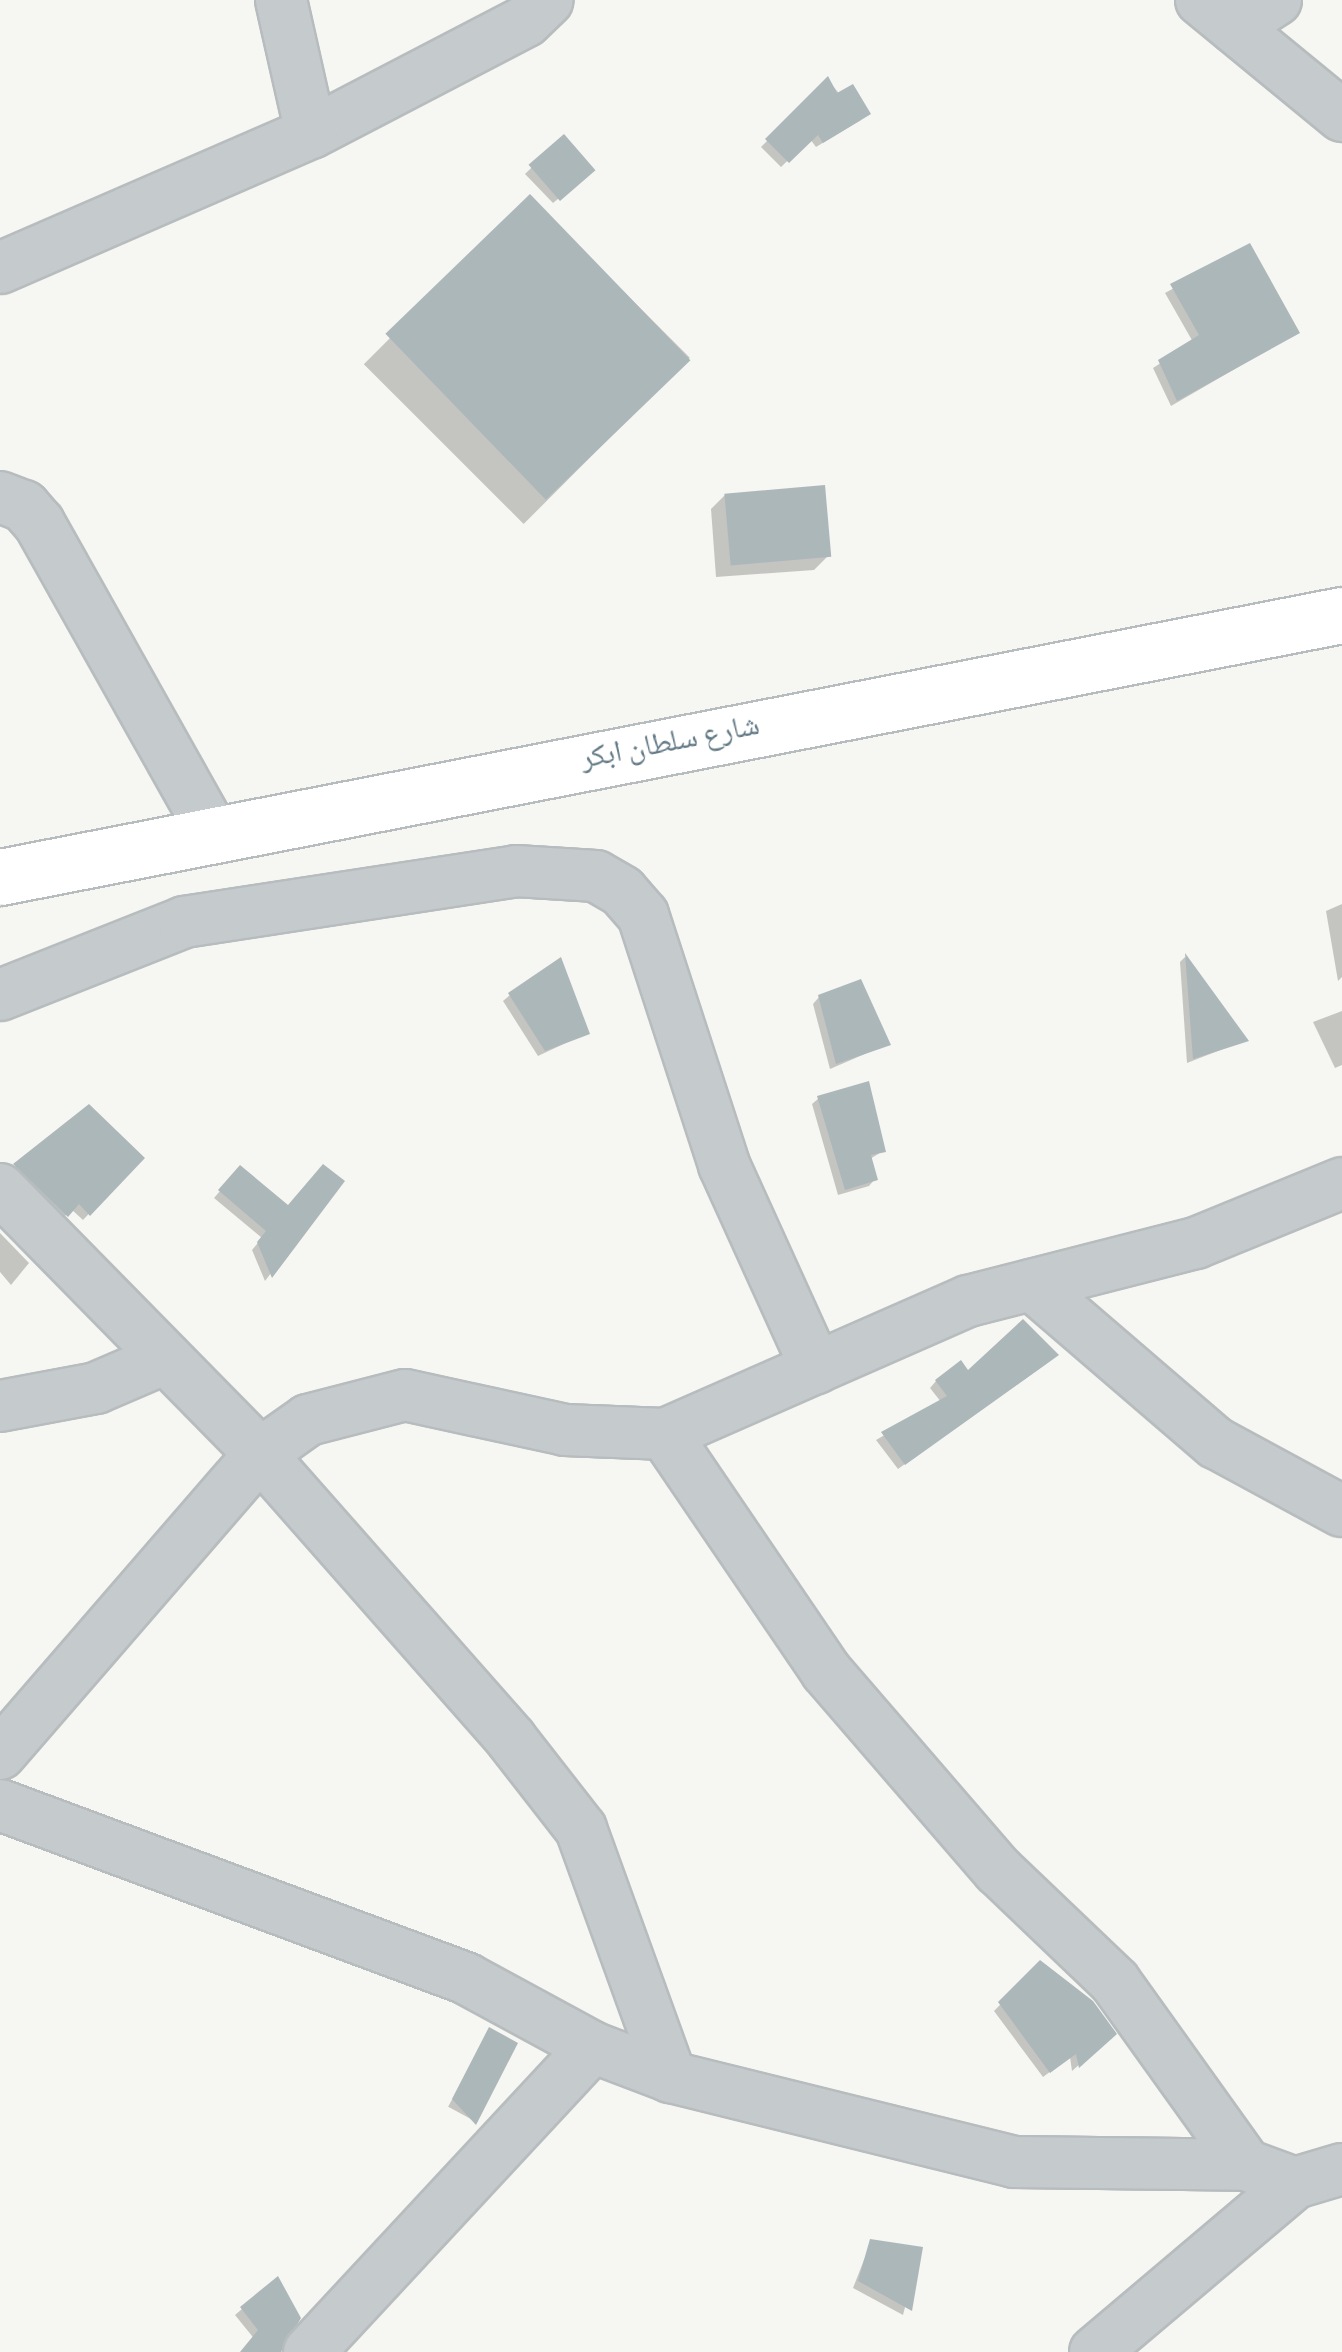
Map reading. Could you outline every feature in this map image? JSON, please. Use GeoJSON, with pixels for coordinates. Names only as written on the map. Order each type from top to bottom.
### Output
{"type":"FeatureCollection","features":[{"type":"Feature","properties":{"kind":"highway","name":"شارع سلطان ابكر"},"geometry":{"type":"LineString","coordinates":[[0,876],[1342,615]]}},
{"type":"Feature","properties":{"kind":"street"},"geometry":{"type":"LineString","coordinates":[[281,0],[311,133]]}},
{"type":"Feature","properties":{"kind":"street"},"geometry":{"type":"LineString","coordinates":[[0,268],[311,133],[526,21],[548,0]]}},
{"type":"Feature","properties":{"kind":"street"},"geometry":{"type":"LineString","coordinates":[[1217,14],[1276,0]]}},
{"type":"Feature","properties":{"kind":"street"},"geometry":{"type":"LineString","coordinates":[[1217,14],[1342,116]]}},
{"type":"Feature","properties":{"kind":"street"},"geometry":{"type":"LineString","coordinates":[[0,497],[24,506],[50,539],[213,833]]}},
{"type":"Feature","properties":{"kind":"street"},"geometry":{"type":"LineString","coordinates":[[0,995],[184,922],[516,871],[596,876],[622,890],[642,915],[724,1165],[816,1368]]}},
{"type":"Feature","properties":{"kind":"street"},"geometry":{"type":"LineString","coordinates":[[0,1754],[260,1454],[308,1420],[405,1395],[565,1430],[665,1434],[968,1301],[1196,1243],[1342,1182]]}},
{"type":"Feature","properties":{"kind":"street"},"geometry":{"type":"LineString","coordinates":[[0,1189],[260,1454],[511,1738],[580,1830],[671,2077]]}},
{"type":"Feature","properties":{"kind":"street"},"geometry":{"type":"LineString","coordinates":[[1032,1285],[1216,1443],[1342,1511]]}},
{"type":"Feature","properties":{"kind":"street"},"geometry":{"type":"LineString","coordinates":[[0,1406],[96,1388],[166,1358]]}},
{"type":"Feature","properties":{"kind":"street"},"geometry":{"type":"LineString","coordinates":[[665,1434],[826,1671],[998,1870],[1115,1982],[1246,2166]]}},
{"type":"Feature","properties":{"kind":"street"},"geometry":{"type":"LineString","coordinates":[[0,1805],[467,1979],[592,2047],[671,2077],[1014,2162],[1246,2166],[1295,2183]]}},
{"type":"Feature","properties":{"kind":"street"},"geometry":{"type":"LineString","coordinates":[[310,2352],[592,2047]]}},
{"type":"Feature","properties":{"kind":"street"},"geometry":{"type":"LineString","coordinates":[[1096,2352],[1295,2183],[1342,2169]]}},
{"type":"Feature","properties":{"kind":"building"},"geometry":{"type":"Polygon","coordinates":[[[828,76],[837,93],[853,84],[871,114],[823,143],[818,135],[789,163],[765,139],[828,76]]]}},
{"type":"Feature","properties":{"kind":"building"},"geometry":{"type":"Polygon","coordinates":[[[564,134],[595,170],[560,201],[529,165],[564,134]]]}},
{"type":"Feature","properties":{"kind":"building"},"geometry":{"type":"Polygon","coordinates":[[[530,194],[690,360],[546,500],[385,334],[530,194]]]}},
{"type":"Feature","properties":{"kind":"building"},"geometry":{"type":"Polygon","coordinates":[[[1250,243],[1300,333],[1177,401],[1158,360],[1199,335],[1170,284],[1250,243]]]}},
{"type":"Feature","properties":{"kind":"building"},"geometry":{"type":"Polygon","coordinates":[[[825,485],[831,557],[731,566],[724,494],[825,485]]]}},
{"type":"Feature","properties":{"kind":"building"},"geometry":{"type":"Polygon","coordinates":[[[1185,953],[1249,1041],[1193,1059],[1185,953]]]}},
{"type":"Feature","properties":{"kind":"building"},"geometry":{"type":"Polygon","coordinates":[[[561,957],[590,1034],[545,1051],[508,993],[561,957]]]}},
{"type":"Feature","properties":{"kind":"building"},"geometry":{"type":"Polygon","coordinates":[[[861,979],[891,1045],[836,1064],[818,995],[861,979]]]}},
{"type":"Feature","properties":{"kind":"building"},"geometry":{"type":"Polygon","coordinates":[[[869,1081],[886,1152],[871,1155],[878,1180],[845,1190],[817,1096],[869,1081]]]}},
{"type":"Feature","properties":{"kind":"building"},"geometry":{"type":"Polygon","coordinates":[[[89,1104],[145,1158],[90,1216],[79,1204],[68,1217],[13,1164],[89,1104]]]}},
{"type":"Feature","properties":{"kind":"building"},"geometry":{"type":"Polygon","coordinates":[[[323,1164],[345,1181],[272,1278],[257,1242],[266,1231],[218,1190],[240,1165],[288,1205],[323,1164]]]}},
{"type":"Feature","properties":{"kind":"building"},"geometry":{"type":"Polygon","coordinates":[[[1023,1319],[1059,1355],[905,1465],[881,1432],[947,1396],[935,1380],[961,1360],[968,1370],[1023,1319]]]}},
{"type":"Feature","properties":{"kind":"building"},"geometry":{"type":"Polygon","coordinates":[[[1040,1960],[1093,2001],[1117,2034],[1079,2068],[1076,2054],[1050,2073],[998,2002],[1040,1960]]]}},
{"type":"Feature","properties":{"kind":"building"},"geometry":{"type":"Polygon","coordinates":[[[489,2027],[518,2043],[476,2125],[452,2099],[489,2027]]]}},
{"type":"Feature","properties":{"kind":"building"},"geometry":{"type":"Polygon","coordinates":[[[870,2239],[923,2247],[912,2311],[858,2281],[870,2239]]]}},
{"type":"Feature","properties":{"kind":"building"},"geometry":{"type":"Polygon","coordinates":[[[278,2276],[301,2318],[281,2352],[240,2352],[258,2330],[240,2307],[278,2276]]]}}]}
